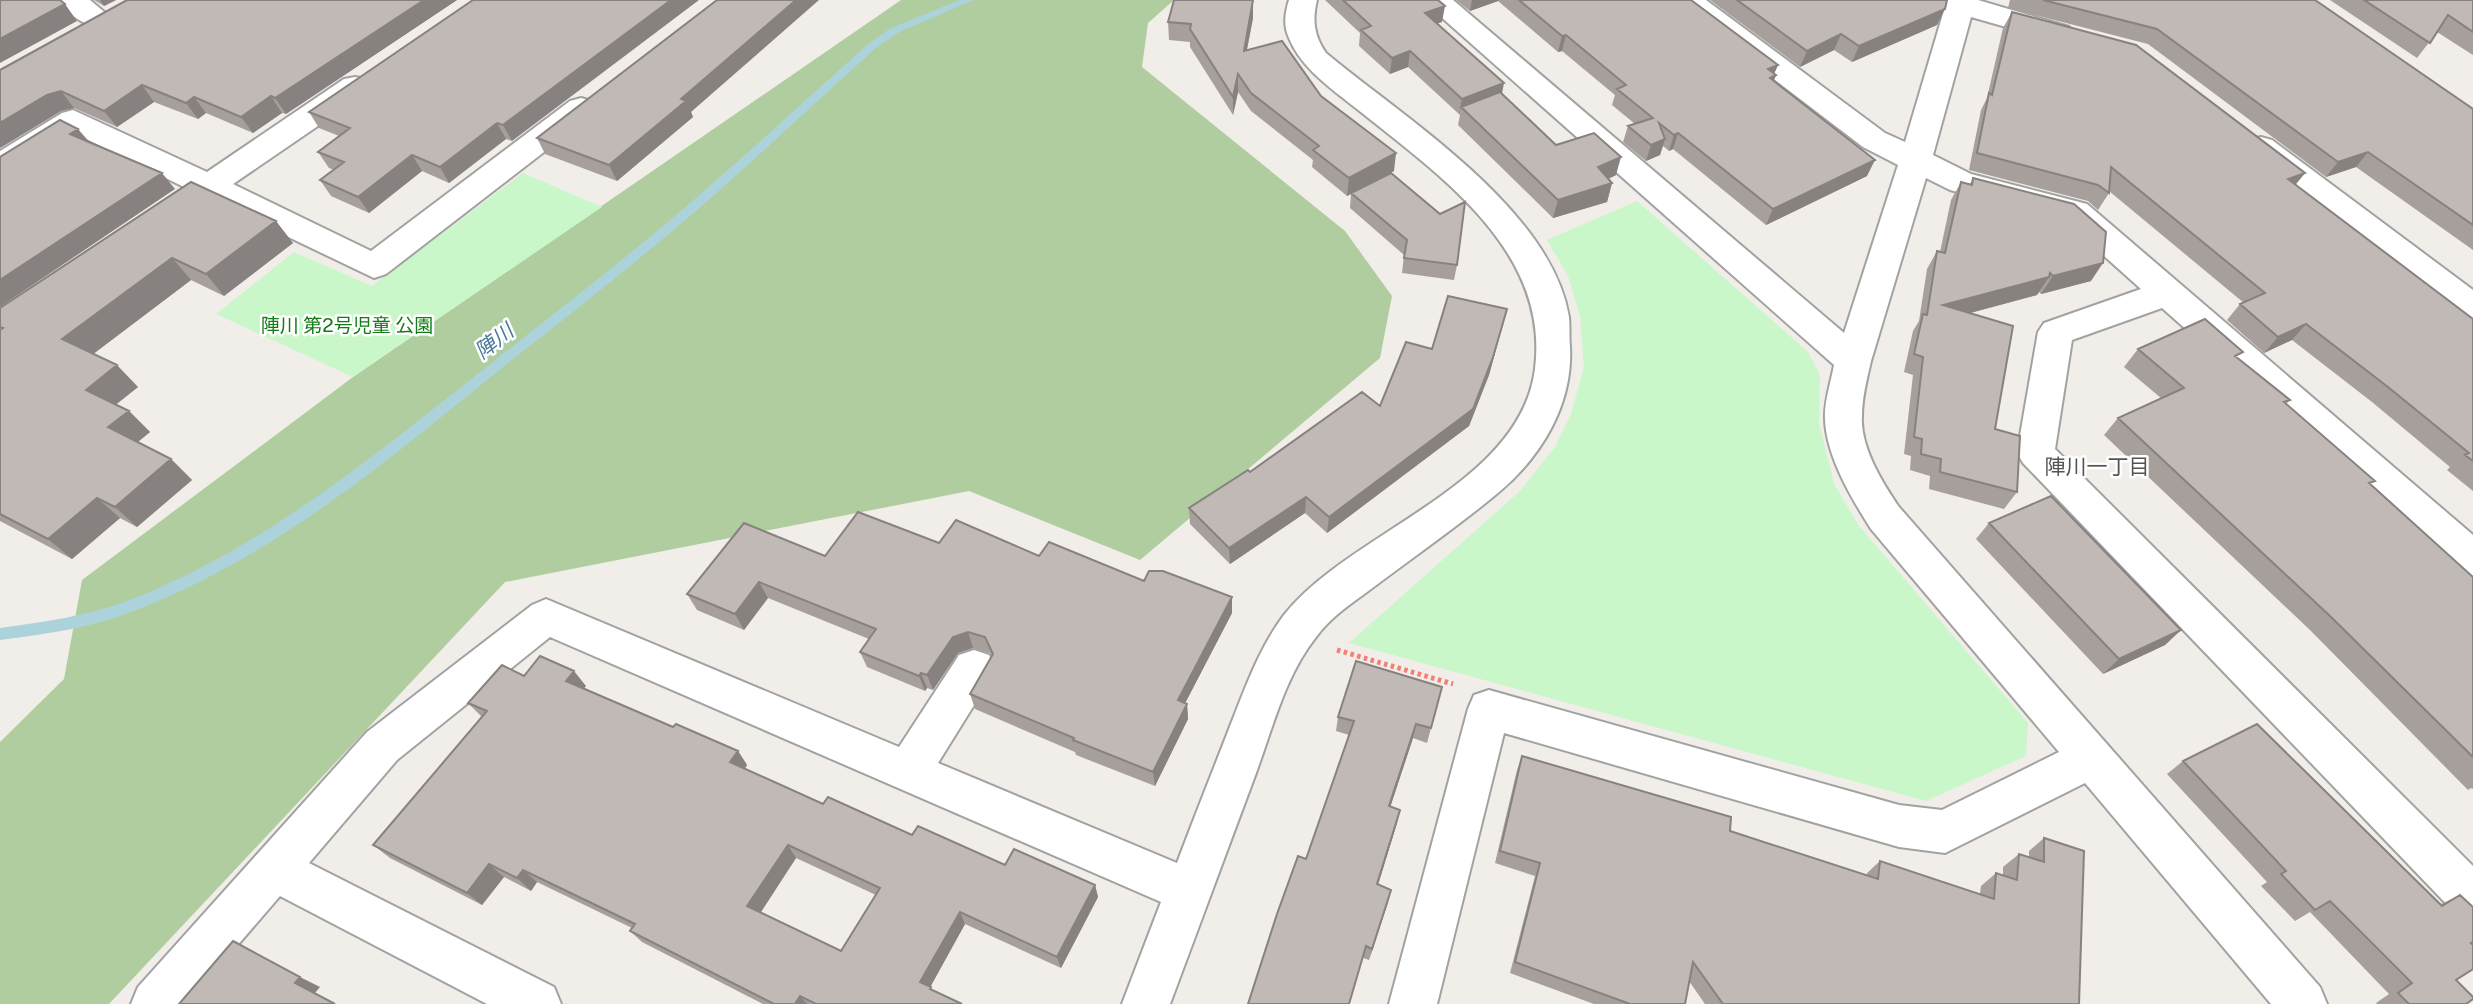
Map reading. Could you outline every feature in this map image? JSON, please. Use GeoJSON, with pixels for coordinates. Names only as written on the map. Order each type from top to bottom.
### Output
{"type":"FeatureCollection","features":[{"type":"Feature","properties":{"kind":"street"},"geometry":{"type":"LineString","coordinates":[[72,0],[100,22]]}},
{"type":"Feature","properties":{"kind":"street"},"geometry":{"type":"LineString","coordinates":[[1146,1004],[1187,890],[1277,659],[1296,631],[1320,605],[1485,482],[1513,455],[1534,427],[1546,400],[1552,376],[1555,348],[1552,317],[1543,286],[1528,256],[1510,230],[1473,188],[1316,59],[1298,30],[1298,15],[1303,0]]}},
{"type":"Feature","properties":{"kind":"street"},"geometry":{"type":"LineString","coordinates":[[1436,0],[1853,361]]}},
{"type":"Feature","properties":{"kind":"street"},"geometry":{"type":"LineString","coordinates":[[1688,0],[1874,140],[1961,182],[2074,212],[2473,559]]}},
{"type":"Feature","properties":{"kind":"street"},"geometry":{"type":"LineString","coordinates":[[2087,40],[2001,18],[1957,1],[1915,162],[1853,361],[1843,418],[1847,440],[1867,491],[1885,518],[2303,1004]]}},
{"type":"Feature","properties":{"kind":"street"},"geometry":{"type":"LineString","coordinates":[[165,216],[379,70]]}},
{"type":"Feature","properties":{"kind":"street"},"geometry":{"type":"LineString","coordinates":[[0,165],[73,120],[374,266],[602,91]]}},
{"type":"Feature","properties":{"kind":"street"},"geometry":{"type":"LineString","coordinates":[[2234,127],[2473,308]]}},
{"type":"Feature","properties":{"kind":"street"},"geometry":{"type":"LineString","coordinates":[[2167,293],[2056,332],[2036,453],[2473,899]]}},
{"type":"Feature","properties":{"kind":"street"},"geometry":{"type":"LineString","coordinates":[[155,1004],[382,746],[545,617],[1187,890]]}},
{"type":"Feature","properties":{"kind":"street"},"geometry":{"type":"LineString","coordinates":[[908,771],[974,667]]}},
{"type":"Feature","properties":{"kind":"street"},"geometry":{"type":"LineString","coordinates":[[1413,1004],[1489,709],[1899,825],[1945,832],[2090,758]]}},
{"type":"Feature","properties":{"kind":"street"},"geometry":{"type":"LineString","coordinates":[[274,869],[537,1004]]}},
{"type":"Feature","properties":{"kind":"path"},"geometry":{"type":"LineString","coordinates":[[1333,648],[1467,688],[1489,709]]}},
{"type":"Feature","properties":{"kind":"green space"},"geometry":{"type":"Polygon","coordinates":[[[901,0],[1174,0],[1148,23],[1142,67],[1345,231],[1392,296],[1380,358],[1140,560],[969,491],[505,582],[109,1004],[0,1004],[0,742],[64,679],[82,580],[353,377],[901,0]]]}},
{"type":"Feature","properties":{"kind":"green space","name":"陣川 第2号児童 公園"},"geometry":{"type":"Polygon","coordinates":[[[523,173],[602,207],[353,377],[216,314],[294,252],[372,286],[523,173]]]}},
{"type":"Feature","properties":{"kind":"green space"},"geometry":{"type":"Polygon","coordinates":[[[1637,201],[1808,352],[1820,375],[1819,423],[1834,484],[1859,526],[2028,723],[2026,756],[1926,801],[1349,643],[1519,492],[1555,447],[1571,414],[1584,367],[1580,316],[1568,276],[1547,240],[1637,201]]]}},
{"type":"Feature","properties":{"kind":"building"},"geometry":{"type":"Polygon","coordinates":[[[0,0],[60,0],[65,4],[0,39],[0,0]]]}},
{"type":"Feature","properties":{"kind":"building"},"geometry":{"type":"Polygon","coordinates":[[[127,0],[424,0],[275,98],[271,96],[241,117],[194,97],[186,103],[142,85],[104,111],[61,91],[47,95],[0,123],[0,70],[127,0]]]}},
{"type":"Feature","properties":{"kind":"building"},"geometry":{"type":"Polygon","coordinates":[[[473,0],[671,0],[503,125],[497,123],[440,167],[412,155],[358,197],[320,180],[344,162],[318,152],[350,128],[309,112],[473,0]]]}},
{"type":"Feature","properties":{"kind":"building"},"geometry":{"type":"Polygon","coordinates":[[[717,0],[796,0],[681,99],[686,101],[609,165],[537,138],[717,0]]]}},
{"type":"Feature","properties":{"kind":"building"},"geometry":{"type":"Polygon","coordinates":[[[1174,0],[1253,0],[1244,51],[1282,41],[1321,96],[1396,153],[1349,178],[1313,150],[1319,146],[1251,93],[1238,74],[1233,97],[1190,29],[1191,24],[1168,22],[1174,0]]]}},
{"type":"Feature","properties":{"kind":"building"},"geometry":{"type":"Polygon","coordinates":[[[1343,0],[1438,0],[1445,6],[1425,13],[1504,83],[1462,99],[1410,51],[1392,58],[1361,30],[1371,26],[1343,0]]]}},
{"type":"Feature","properties":{"kind":"building"},"geometry":{"type":"Polygon","coordinates":[[[1519,0],[1691,0],[1778,65],[1768,69],[1776,75],[1770,78],[1875,160],[1773,209],[1678,133],[1674,135],[1659,123],[1665,139],[1651,145],[1628,126],[1653,118],[1617,89],[1626,85],[1519,0]]]}},
{"type":"Feature","properties":{"kind":"building"},"geometry":{"type":"Polygon","coordinates":[[[1737,0],[1947,0],[1945,9],[1859,46],[1841,34],[1807,51],[1737,0]]]}},
{"type":"Feature","properties":{"kind":"building"},"geometry":{"type":"Polygon","coordinates":[[[2043,0],[2315,0],[2473,109],[2473,225],[2368,152],[2338,162],[2157,29],[2043,0]]]}},
{"type":"Feature","properties":{"kind":"building"},"geometry":{"type":"Polygon","coordinates":[[[2364,0],[2473,0],[2473,32],[2448,15],[2430,43],[2364,0]]]}},
{"type":"Feature","properties":{"kind":"building"},"geometry":{"type":"Polygon","coordinates":[[[2012,12],[2136,45],[2305,173],[2288,179],[2473,319],[2473,461],[2465,455],[2469,453],[2306,324],[2278,337],[2240,304],[2265,293],[2111,167],[2109,193],[2098,185],[1977,153],[1989,93],[1992,95],[2012,12]]]}},
{"type":"Feature","properties":{"kind":"building"},"geometry":{"type":"Polygon","coordinates":[[[1500,92],[1556,145],[1594,133],[1621,157],[1598,167],[1612,183],[1558,200],[1461,107],[1500,92]]]}},
{"type":"Feature","properties":{"kind":"building"},"geometry":{"type":"Polygon","coordinates":[[[60,120],[78,129],[70,134],[162,173],[0,280],[0,157],[60,120]]]}},
{"type":"Feature","properties":{"kind":"building"},"geometry":{"type":"Polygon","coordinates":[[[1391,173],[1440,214],[1465,202],[1457,265],[1404,258],[1407,240],[1351,193],[1391,173]]]}},
{"type":"Feature","properties":{"kind":"building"},"geometry":{"type":"Polygon","coordinates":[[[1973,178],[2074,204],[2106,232],[2103,263],[2053,276],[2050,273],[2049,277],[1943,305],[2013,326],[1995,429],[2020,436],[2017,492],[1940,472],[1941,459],[1921,454],[1922,439],[1914,437],[1923,357],[1914,354],[1923,314],[1927,315],[1937,251],[1945,253],[1961,182],[1972,185],[1973,178]]]}},
{"type":"Feature","properties":{"kind":"building"},"geometry":{"type":"Polygon","coordinates":[[[191,182],[276,221],[206,274],[172,258],[62,339],[117,365],[86,390],[129,411],[108,427],[171,459],[115,507],[97,498],[48,539],[0,514],[0,330],[3,328],[0,327],[0,308],[191,182]]]}},
{"type":"Feature","properties":{"kind":"building"},"geometry":{"type":"Polygon","coordinates":[[[1448,296],[1507,309],[1493,357],[1473,409],[1329,517],[1306,497],[1229,548],[1189,508],[1248,470],[1250,472],[1362,392],[1380,406],[1406,342],[1432,349],[1448,296]]]}},
{"type":"Feature","properties":{"kind":"building"},"geometry":{"type":"Polygon","coordinates":[[[2205,319],[2243,352],[2235,356],[2290,400],[2284,402],[2375,481],[2369,483],[2473,577],[2473,757],[2330,616],[2118,418],[2184,388],[2138,349],[2205,319]]]}},
{"type":"Feature","properties":{"kind":"building"},"geometry":{"type":"Polygon","coordinates":[[[2051,496],[2181,630],[2119,659],[1989,523],[2051,496]]]}},
{"type":"Feature","properties":{"kind":"building"},"geometry":{"type":"Polygon","coordinates":[[[858,512],[939,543],[956,520],[1039,556],[1049,542],[1144,581],[1149,571],[1163,571],[1232,597],[1178,700],[1187,704],[1153,772],[970,694],[993,654],[985,637],[968,632],[953,637],[927,675],[921,673],[919,676],[860,652],[876,629],[759,582],[735,614],[687,594],[744,523],[825,556],[858,512]]]}},
{"type":"Feature","properties":{"kind":"building"},"geometry":{"type":"Polygon","coordinates":[[[540,656],[574,671],[566,681],[673,727],[676,724],[738,751],[730,762],[823,804],[828,797],[912,835],[918,826],[1005,865],[1014,849],[1095,885],[1057,957],[960,912],[920,982],[962,1004],[816,1004],[800,996],[795,1004],[774,1004],[630,931],[635,924],[523,870],[517,878],[489,864],[467,893],[373,845],[487,711],[468,703],[502,665],[524,676],[540,656]],[[788,845],[747,906],[841,951],[880,888],[788,845]]]}},
{"type":"Feature","properties":{"kind":"building"},"geometry":{"type":"Polygon","coordinates":[[[1356,661],[1442,687],[1431,728],[1416,724],[1389,806],[1400,810],[1377,884],[1391,890],[1372,949],[1366,946],[1349,1004],[1248,1004],[1298,856],[1306,859],[1354,721],[1338,717],[1356,661]]]}},
{"type":"Feature","properties":{"kind":"building"},"geometry":{"type":"Polygon","coordinates":[[[2257,724],[2442,906],[2460,895],[2473,907],[2473,969],[2456,980],[2473,999],[2466,1004],[2409,1004],[2398,993],[2412,983],[2330,901],[2315,910],[2281,874],[2286,871],[2183,761],[2257,724]]]}},
{"type":"Feature","properties":{"kind":"building"},"geometry":{"type":"Polygon","coordinates":[[[1522,756],[1731,817],[1730,831],[1878,879],[1880,861],[1994,899],[1996,873],[2017,880],[2019,854],[2044,862],[2044,838],[2084,851],[2079,1004],[1723,1004],[1693,962],[1685,1004],[1630,1004],[1515,962],[1540,863],[1500,851],[1522,756]]]}},
{"type":"Feature","properties":{"kind":"building"},"geometry":{"type":"Polygon","coordinates":[[[233,941],[300,977],[295,983],[335,1004],[179,1004],[233,941]]]}},
{"type":"Feature","properties":{"kind":"waterway","name":"陣川"},"geometry":{"type":"LineString","coordinates":[[0,634],[67,625],[132,606],[195,578],[316,504],[480,379],[619,268],[701,200],[872,46],[895,30],[969,0]]}},
{"type":"Feature","properties":{"kind":"district","name":"陣川一丁目"},"geometry":{"type":"Point","coordinates":[2097,466]}}]}
